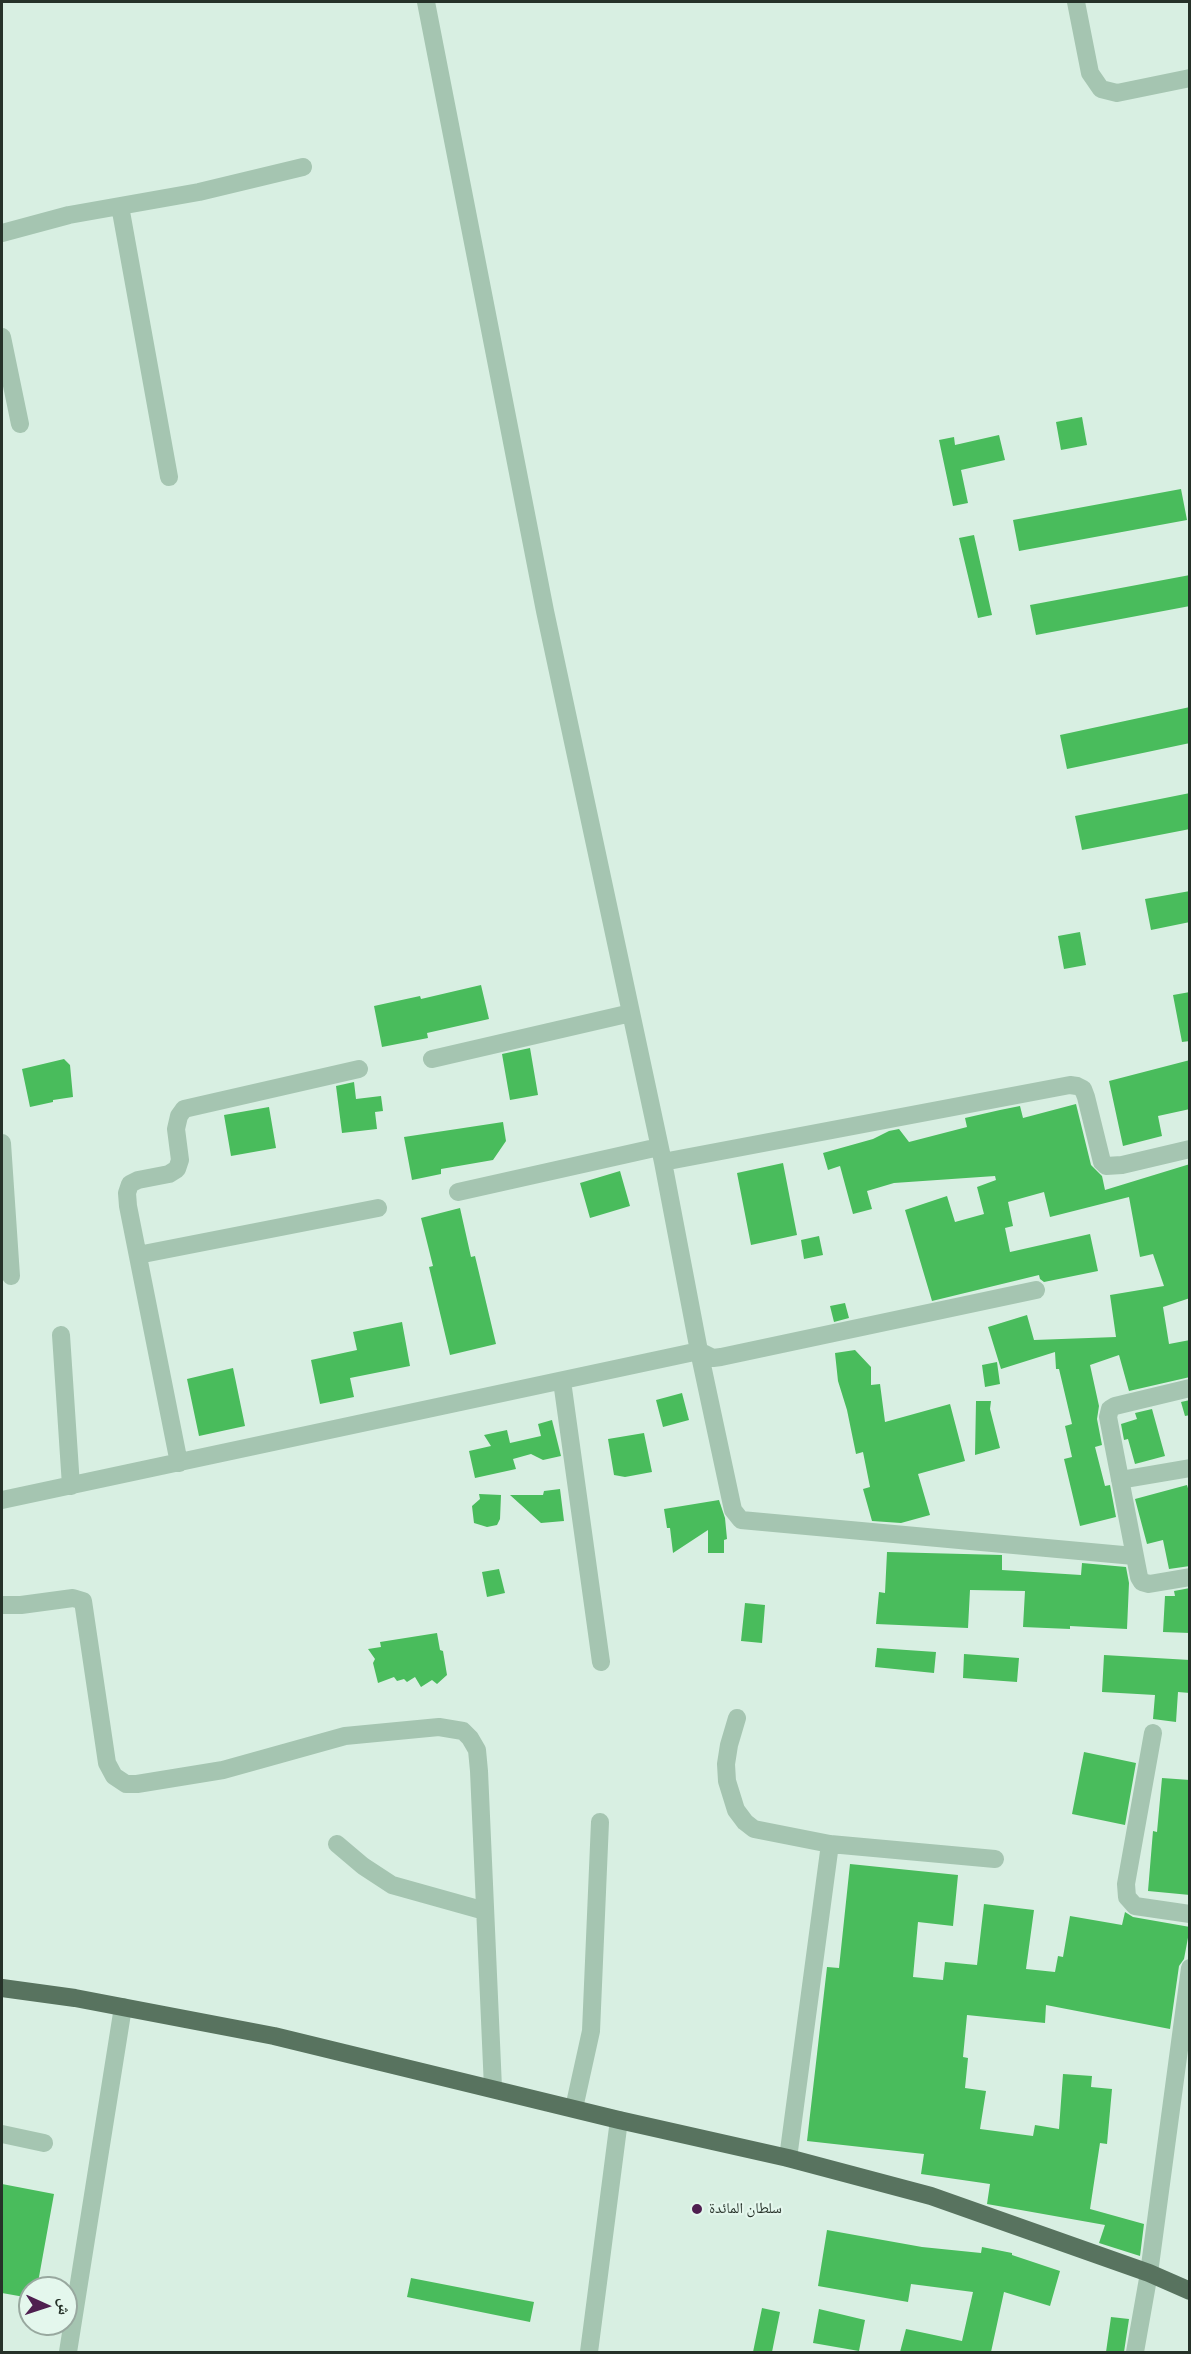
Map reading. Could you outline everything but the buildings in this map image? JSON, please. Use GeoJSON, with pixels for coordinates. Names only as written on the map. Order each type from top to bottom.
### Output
{"type":"FeatureCollection","features":[{"type":"Feature","properties":{"kind":"main road"},"geometry":{"type":"LineString","coordinates":[[2,1988],[75,1998],[274,2036],[619,2120],[788,2158],[932,2196],[1149,2272],[1190,2291]]}},
{"type":"Feature","properties":{"kind":"street"},"geometry":{"type":"LineString","coordinates":[[426,2],[543,599],[661,1154],[699,1351],[733,1510],[741,1520],[1134,1556]]}},
{"type":"Feature","properties":{"kind":"street"},"geometry":{"type":"LineString","coordinates":[[1076,2],[1090,73],[1101,89],[1117,93],[1190,78]]}},
{"type":"Feature","properties":{"kind":"street"},"geometry":{"type":"LineString","coordinates":[[2,233],[69,215],[199,192],[303,167]]}},
{"type":"Feature","properties":{"kind":"street"},"geometry":{"type":"LineString","coordinates":[[120,206],[169,477]]}},
{"type":"Feature","properties":{"kind":"street"},"geometry":{"type":"LineString","coordinates":[[2,338],[20,424]]}},
{"type":"Feature","properties":{"kind":"street"},"geometry":{"type":"LineString","coordinates":[[432,1059],[631,1013]]}},
{"type":"Feature","properties":{"kind":"street"},"geometry":{"type":"LineString","coordinates":[[179,1463],[127,1193],[130,1184],[138,1180],[169,1174],[177,1169],[180,1160],[176,1129],[179,1116],[184,1109],[359,1070]]}},
{"type":"Feature","properties":{"kind":"street"},"geometry":{"type":"LineString","coordinates":[[458,1192],[661,1154],[1070,1085],[1083,1089],[1102,1162],[1106,1166],[1122,1165],[1190,1149]]}},
{"type":"Feature","properties":{"kind":"street"},"geometry":{"type":"LineString","coordinates":[[2,1143],[11,1276]]}},
{"type":"Feature","properties":{"kind":"street"},"geometry":{"type":"LineString","coordinates":[[138,1255],[378,1208]]}},
{"type":"Feature","properties":{"kind":"street"},"geometry":{"type":"LineString","coordinates":[[2,1500],[699,1351],[713,1358],[721,1357],[1036,1290]]}},
{"type":"Feature","properties":{"kind":"street"},"geometry":{"type":"LineString","coordinates":[[61,1335],[71,1486]]}},
{"type":"Feature","properties":{"kind":"street"},"geometry":{"type":"LineString","coordinates":[[562,1381],[601,1662]]}},
{"type":"Feature","properties":{"kind":"street"},"geometry":{"type":"LineString","coordinates":[[1190,1388],[1124,1403],[1110,1409],[1108,1417],[1139,1576],[1142,1581],[1158,1583],[1190,1577]]}},
{"type":"Feature","properties":{"kind":"street"},"geometry":{"type":"LineString","coordinates":[[1120,1480],[1190,1468]]}},
{"type":"Feature","properties":{"kind":"street"},"geometry":{"type":"LineString","coordinates":[[2,1605],[21,1605],[73,1598],[83,1602],[107,1763],[114,1776],[126,1784],[223,1770],[345,1736],[439,1727],[463,1731],[477,1750],[493,2088]]}},
{"type":"Feature","properties":{"kind":"street"},"geometry":{"type":"LineString","coordinates":[[736,1718],[726,1764],[727,1781],[736,1809],[745,1822],[754,1829],[830,1844],[995,1859]]}},
{"type":"Feature","properties":{"kind":"street"},"geometry":{"type":"LineString","coordinates":[[1153,1733],[1126,1884],[1127,1897],[1135,1906],[1190,1914]]}},
{"type":"Feature","properties":{"kind":"street"},"geometry":{"type":"LineString","coordinates":[[574,2108],[591,2031],[600,1822]]}},
{"type":"Feature","properties":{"kind":"street"},"geometry":{"type":"LineString","coordinates":[[337,1844],[363,1866],[392,1885],[485,1911]]}},
{"type":"Feature","properties":{"kind":"street"},"geometry":{"type":"LineString","coordinates":[[788,2158],[830,1844]]}},
{"type":"Feature","properties":{"kind":"street"},"geometry":{"type":"LineString","coordinates":[[1135,2352],[1149,2272],[1190,1968]]}},
{"type":"Feature","properties":{"kind":"street"},"geometry":{"type":"LineString","coordinates":[[68,2352],[123,2007]]}},
{"type":"Feature","properties":{"kind":"street"},"geometry":{"type":"LineString","coordinates":[[589,2352],[619,2120]]}},
{"type":"Feature","properties":{"kind":"street"},"geometry":{"type":"LineString","coordinates":[[2,2134],[45,2143]]}},
{"type":"Feature","properties":{"kind":"place","name":"سلطان المائدة"},"geometry":{"type":"Point","coordinates":[697,2209]}}]}
